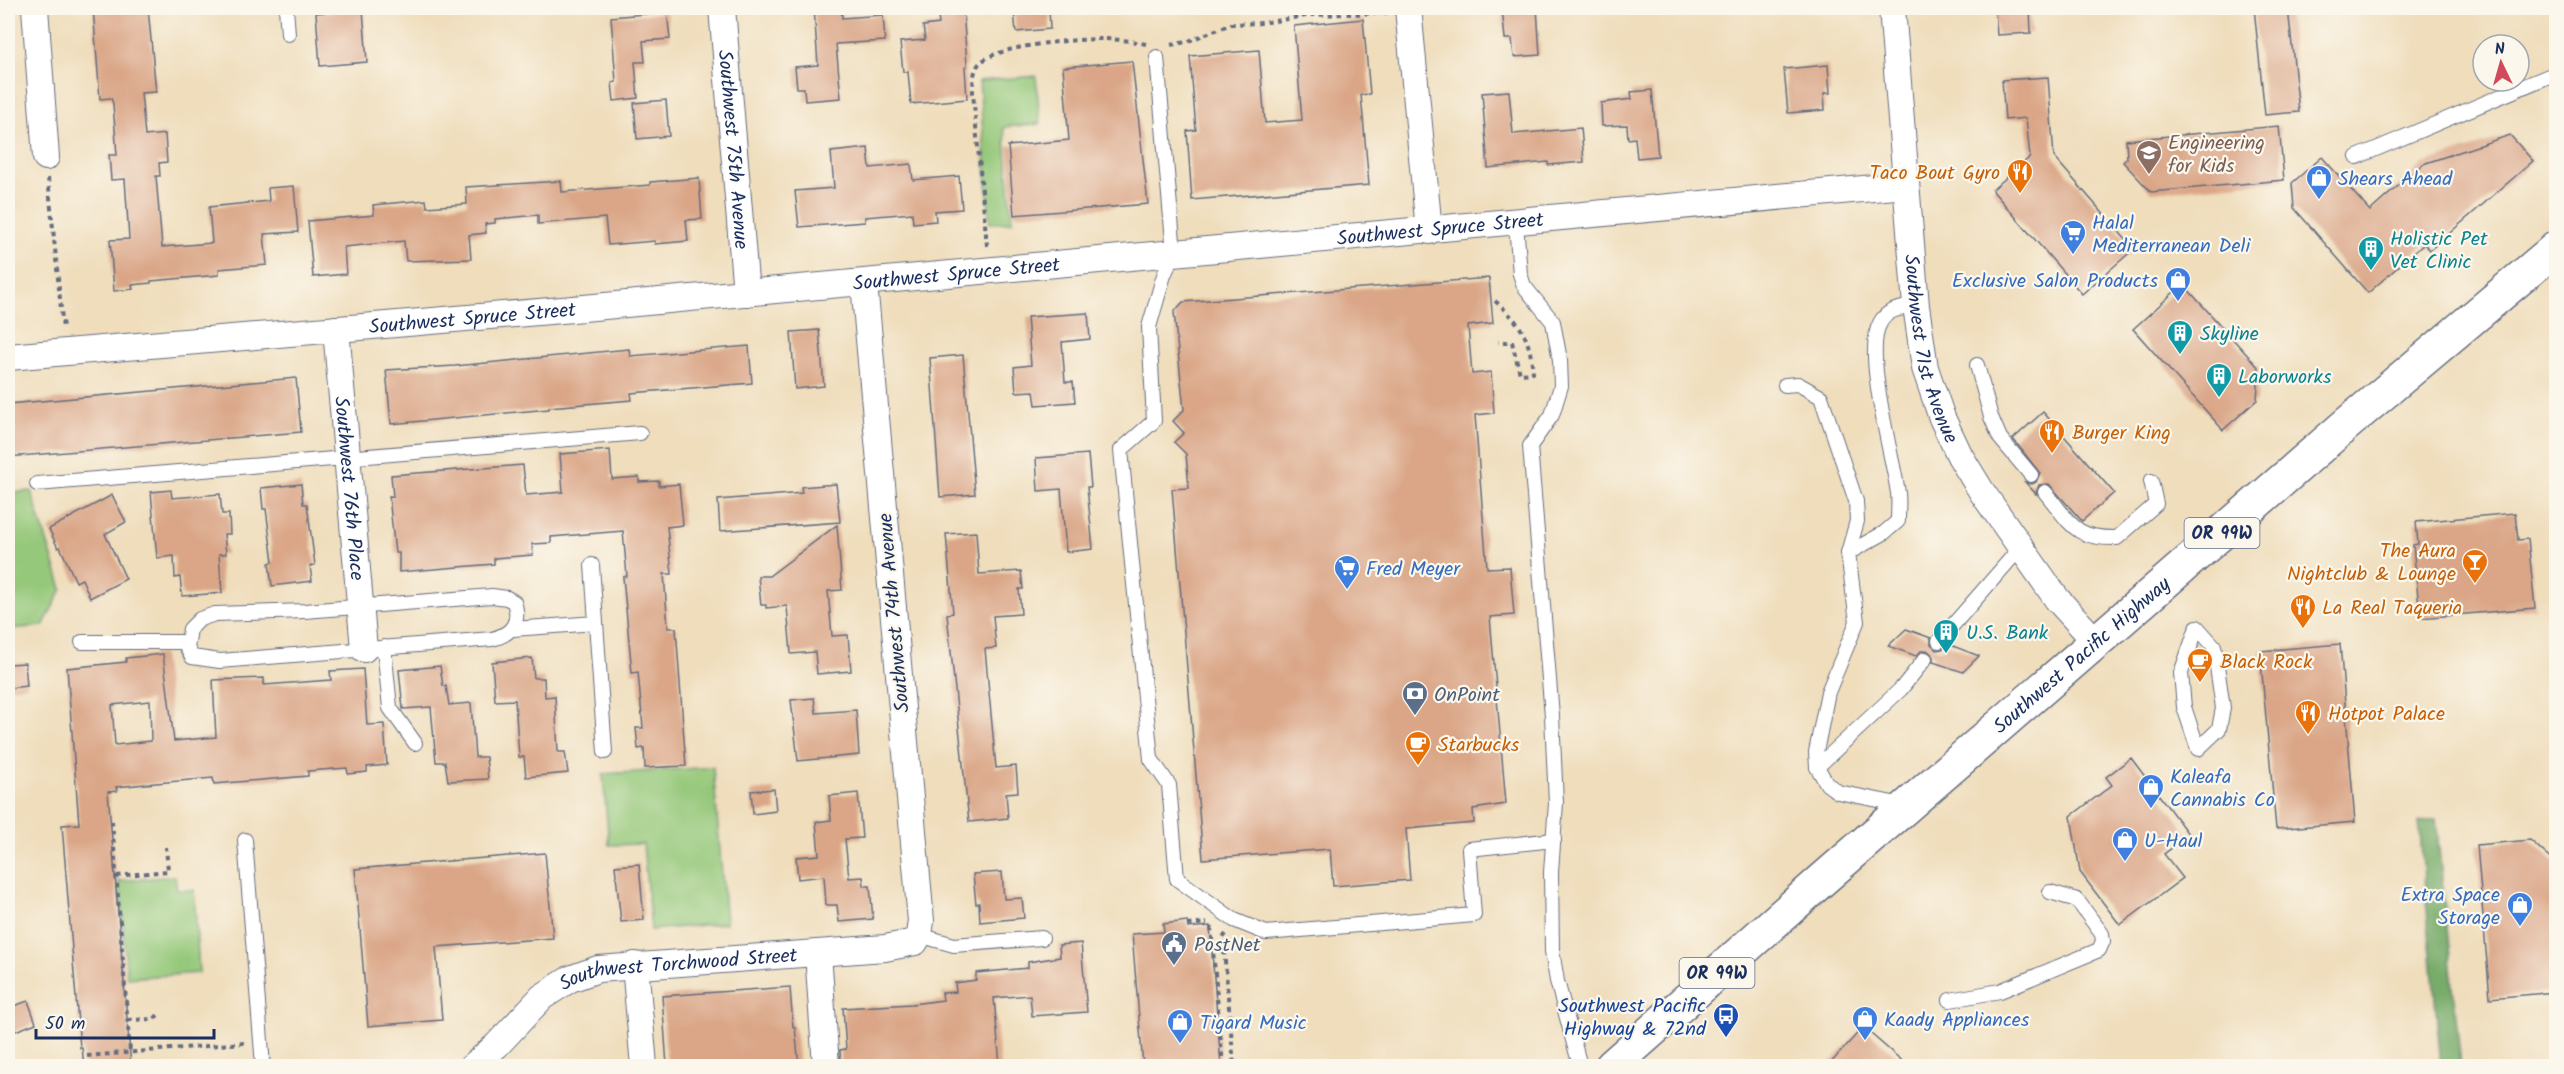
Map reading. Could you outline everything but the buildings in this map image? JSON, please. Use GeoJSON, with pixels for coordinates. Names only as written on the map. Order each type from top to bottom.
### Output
{"type":"FeatureCollection","features":[{"type":"Feature","properties":{"kind":"highway","name":"Southwest Pacific Highway"},"geometry":{"type":"LineString","coordinates":[[1612,1066],[2348,423],[2556,248]]}},
{"type":"Feature","properties":{"kind":"street"},"geometry":{"type":"LineString","coordinates":[[34,8],[46,157]]}},
{"type":"Feature","properties":{"kind":"street","name":"Southwest 75th Avenue"},"geometry":{"type":"LineString","coordinates":[[722,8],[746,293]]}},
{"type":"Feature","properties":{"kind":"street","name":"Southwest 71st Avenue"},"geometry":{"type":"LineString","coordinates":[[1892,8],[1916,306],[1925,368],[1942,418],[1960,456],[1982,492],[2057,599],[2097,643]]}},
{"type":"Feature","properties":{"kind":"street"},"geometry":{"type":"LineString","coordinates":[[1408,9],[1429,231]]}},
{"type":"Feature","properties":{"kind":"street","name":"Southwest Spruce Street"},"geometry":{"type":"LineString","coordinates":[[8,357],[864,283],[1906,185]]}},
{"type":"Feature","properties":{"kind":"street","name":"Southwest 74th Avenue"},"geometry":{"type":"LineString","coordinates":[[864,283],[921,921],[917,939]]}},
{"type":"Feature","properties":{"kind":"street","name":"Southwest 76th Place"},"geometry":{"type":"LineString","coordinates":[[336,329],[360,607],[374,648]]}},
{"type":"Feature","properties":{"kind":"street","name":"Southwest Torchwood Street"},"geometry":{"type":"LineString","coordinates":[[473,1066],[497,1045],[542,997],[570,979],[598,969],[885,948],[917,939]]}},
{"type":"Feature","properties":{"kind":"street"},"geometry":{"type":"LineString","coordinates":[[818,953],[826,1066]]}},
{"type":"Feature","properties":{"kind":"street"},"geometry":{"type":"LineString","coordinates":[[635,965],[644,1066]]}},
{"type":"Feature","properties":{"kind":"lane"},"geometry":{"type":"LineString","coordinates":[[286,8],[288,34]]}},
{"type":"Feature","properties":{"kind":"lane"},"geometry":{"type":"LineString","coordinates":[[1156,49],[1174,253],[1164,275],[1149,327],[1154,421],[1121,450],[1151,759],[1169,785],[1176,879],[1234,920],[1266,933],[1474,915],[1469,849],[1554,840]]}},
{"type":"Feature","properties":{"kind":"lane"},"geometry":{"type":"LineString","coordinates":[[2357,157],[2556,74]]}},
{"type":"Feature","properties":{"kind":"lane"},"geometry":{"type":"LineString","coordinates":[[1516,223],[1520,274],[1524,286],[1553,322],[1560,360],[1560,386],[1552,415],[1530,446],[1552,716],[1556,803],[1551,895],[1552,951],[1557,981],[1580,1066]]}},
{"type":"Feature","properties":{"kind":"lane"},"geometry":{"type":"LineString","coordinates":[[1848,553],[1884,533],[1898,521],[1899,496],[1876,369],[1875,340],[1881,321],[1888,313],[1916,306]]}},
{"type":"Feature","properties":{"kind":"lane"},"geometry":{"type":"LineString","coordinates":[[1977,365],[1991,417],[2000,438],[2031,475]]}},
{"type":"Feature","properties":{"kind":"lane"},"geometry":{"type":"LineString","coordinates":[[1785,385],[1798,384],[1821,397],[1856,501],[1857,521],[1848,553],[1857,622],[1828,692],[1815,752],[1817,767],[1827,783],[1838,792],[1908,806]]}},
{"type":"Feature","properties":{"kind":"lane"},"geometry":{"type":"LineString","coordinates":[[37,484],[640,433]]}},
{"type":"Feature","properties":{"kind":"lane"},"geometry":{"type":"LineString","coordinates":[[2045,492],[2079,532],[2097,538],[2117,538],[2156,504],[2151,480]]}},
{"type":"Feature","properties":{"kind":"lane"},"geometry":{"type":"LineString","coordinates":[[1939,641],[2021,547]]}},
{"type":"Feature","properties":{"kind":"lane"},"geometry":{"type":"LineString","coordinates":[[592,565],[605,752]]}},
{"type":"Feature","properties":{"kind":"lane"},"geometry":{"type":"LineString","coordinates":[[513,629],[518,617],[514,602],[507,598],[492,596],[305,611],[215,614],[200,619],[190,629],[187,648],[192,657],[220,661],[492,639],[513,629],[596,623]]}},
{"type":"Feature","properties":{"kind":"lane"},"geometry":{"type":"LineString","coordinates":[[2197,627],[2214,646],[2223,708],[2219,729],[2198,749],[2184,707],[2181,673],[2197,627]]}},
{"type":"Feature","properties":{"kind":"lane"},"geometry":{"type":"LineString","coordinates":[[82,642],[187,642]]}},
{"type":"Feature","properties":{"kind":"lane"},"geometry":{"type":"LineString","coordinates":[[374,648],[390,708],[415,743]]}},
{"type":"Feature","properties":{"kind":"lane"},"geometry":{"type":"LineString","coordinates":[[1817,767],[1901,689],[1925,659]]}},
{"type":"Feature","properties":{"kind":"lane"},"geometry":{"type":"LineString","coordinates":[[245,840],[263,1066]]}},
{"type":"Feature","properties":{"kind":"lane"},"geometry":{"type":"LineString","coordinates":[[1950,1000],[2000,991],[2099,950],[2103,941],[2102,934],[2077,900],[2050,892]]}},
{"type":"Feature","properties":{"kind":"lane"},"geometry":{"type":"LineString","coordinates":[[917,939],[954,945],[1042,939]]}},
{"type":"Feature","properties":{"kind":"path"},"geometry":{"type":"LineString","coordinates":[[989,270],[973,93],[978,63],[990,56],[1018,47],[1105,39],[1156,49],[1186,42],[1231,24],[1269,22],[1312,15],[1353,15],[1408,9]]}},
{"type":"Feature","properties":{"kind":"path"},"geometry":{"type":"LineString","coordinates":[[46,157],[65,352]]}},
{"type":"Feature","properties":{"kind":"path"},"geometry":{"type":"LineString","coordinates":[[1495,301],[1523,329],[1529,344],[1533,373],[1520,374],[1512,342],[1498,342]]}},
{"type":"Feature","properties":{"kind":"path"},"geometry":{"type":"LineString","coordinates":[[112,821],[130,1052]]}},
{"type":"Feature","properties":{"kind":"path"},"geometry":{"type":"LineString","coordinates":[[117,876],[168,871],[166,847]]}},
{"type":"Feature","properties":{"kind":"path"},"geometry":{"type":"LineString","coordinates":[[1234,920],[1223,938],[1234,1066]]}},
{"type":"Feature","properties":{"kind":"path"},"geometry":{"type":"LineString","coordinates":[[1188,925],[1210,923],[1223,1066]]}},
{"type":"Feature","properties":{"kind":"path"},"geometry":{"type":"LineString","coordinates":[[128,1020],[154,1019],[161,1012]]}},
{"type":"Feature","properties":{"kind":"path"},"geometry":{"type":"LineString","coordinates":[[87,1056],[222,1045]]}},
{"type":"Feature","properties":{"kind":"green space"},"geometry":{"type":"Polygon","coordinates":[[[1036,76],[1040,124],[1004,127],[1012,222],[990,223],[979,81],[1036,76]]]}},
{"type":"Feature","properties":{"kind":"green space"},"geometry":{"type":"Polygon","coordinates":[[[31,491],[62,589],[43,626],[8,629],[8,493],[31,491]]]}},
{"type":"Feature","properties":{"kind":"green space"},"geometry":{"type":"Polygon","coordinates":[[[713,767],[726,923],[651,930],[643,844],[609,845],[603,774],[713,767]]]}},
{"type":"Feature","properties":{"kind":"green space"},"geometry":{"type":"Polygon","coordinates":[[[2436,819],[2461,1066],[2441,1066],[2419,822],[2436,819]]]}},
{"type":"Feature","properties":{"kind":"green space"},"geometry":{"type":"Polygon","coordinates":[[[175,876],[177,890],[194,890],[199,973],[127,978],[119,881],[175,876]]]}},
{"type":"Feature","properties":{"kind":"place","name":"Engineering for Kids"},"geometry":{"type":"Point","coordinates":[2149,176]}},
{"type":"Feature","properties":{"kind":"place","name":"Taco Bout Gyro"},"geometry":{"type":"Point","coordinates":[2020,195]}},
{"type":"Feature","properties":{"kind":"place","name":"Shears Ahead"},"geometry":{"type":"Point","coordinates":[2319,201]}},
{"type":"Feature","properties":{"kind":"place","name":"Halal Mediterranean Deli"},"geometry":{"type":"Point","coordinates":[2073,256]}},
{"type":"Feature","properties":{"kind":"place","name":"Holistic Pet Vet Clinic"},"geometry":{"type":"Point","coordinates":[2371,272]}},
{"type":"Feature","properties":{"kind":"place","name":"Exclusive Salon Products"},"geometry":{"type":"Point","coordinates":[2178,303]}},
{"type":"Feature","properties":{"kind":"place","name":"Skyline"},"geometry":{"type":"Point","coordinates":[2180,356]}},
{"type":"Feature","properties":{"kind":"place","name":"Laborworks"},"geometry":{"type":"Point","coordinates":[2219,399]}},
{"type":"Feature","properties":{"kind":"place","name":"Burger King"},"geometry":{"type":"Point","coordinates":[2052,455]}},
{"type":"Feature","properties":{"kind":"place","name":"The Aura Nightclub & Lounge"},"geometry":{"type":"Point","coordinates":[2475,585]}},
{"type":"Feature","properties":{"kind":"place","name":"Fred Meyer"},"geometry":{"type":"Point","coordinates":[1347,591]}},
{"type":"Feature","properties":{"kind":"place","name":"La Real Taqueria"},"geometry":{"type":"Point","coordinates":[2303,630]}},
{"type":"Feature","properties":{"kind":"place","name":"U.S. Bank"},"geometry":{"type":"Point","coordinates":[1946,655]}},
{"type":"Feature","properties":{"kind":"place","name":"Black Rock"},"geometry":{"type":"Point","coordinates":[2200,684]}},
{"type":"Feature","properties":{"kind":"place","name":"OnPoint"},"geometry":{"type":"Point","coordinates":[1415,717]}},
{"type":"Feature","properties":{"kind":"place","name":"Hotpot Palace"},"geometry":{"type":"Point","coordinates":[2308,736]}},
{"type":"Feature","properties":{"kind":"place","name":"Starbucks"},"geometry":{"type":"Point","coordinates":[1418,767]}},
{"type":"Feature","properties":{"kind":"place","name":"Kaleafa Cannabis Co"},"geometry":{"type":"Point","coordinates":[2151,810]}},
{"type":"Feature","properties":{"kind":"place","name":"U-Haul"},"geometry":{"type":"Point","coordinates":[2125,863]}},
{"type":"Feature","properties":{"kind":"place","name":"Extra Space Storage"},"geometry":{"type":"Point","coordinates":[2520,928]}},
{"type":"Feature","properties":{"kind":"place","name":"PostNet"},"geometry":{"type":"Point","coordinates":[1174,967]}},
{"type":"Feature","properties":{"kind":"place","name":"Southwest Pacific Highway & 72nd"},"geometry":{"type":"Point","coordinates":[1726,1039]}},
{"type":"Feature","properties":{"kind":"place","name":"Kaady Appliances"},"geometry":{"type":"Point","coordinates":[1865,1042]}},
{"type":"Feature","properties":{"kind":"place","name":"Tigard Music"},"geometry":{"type":"Point","coordinates":[1180,1045]}}]}
